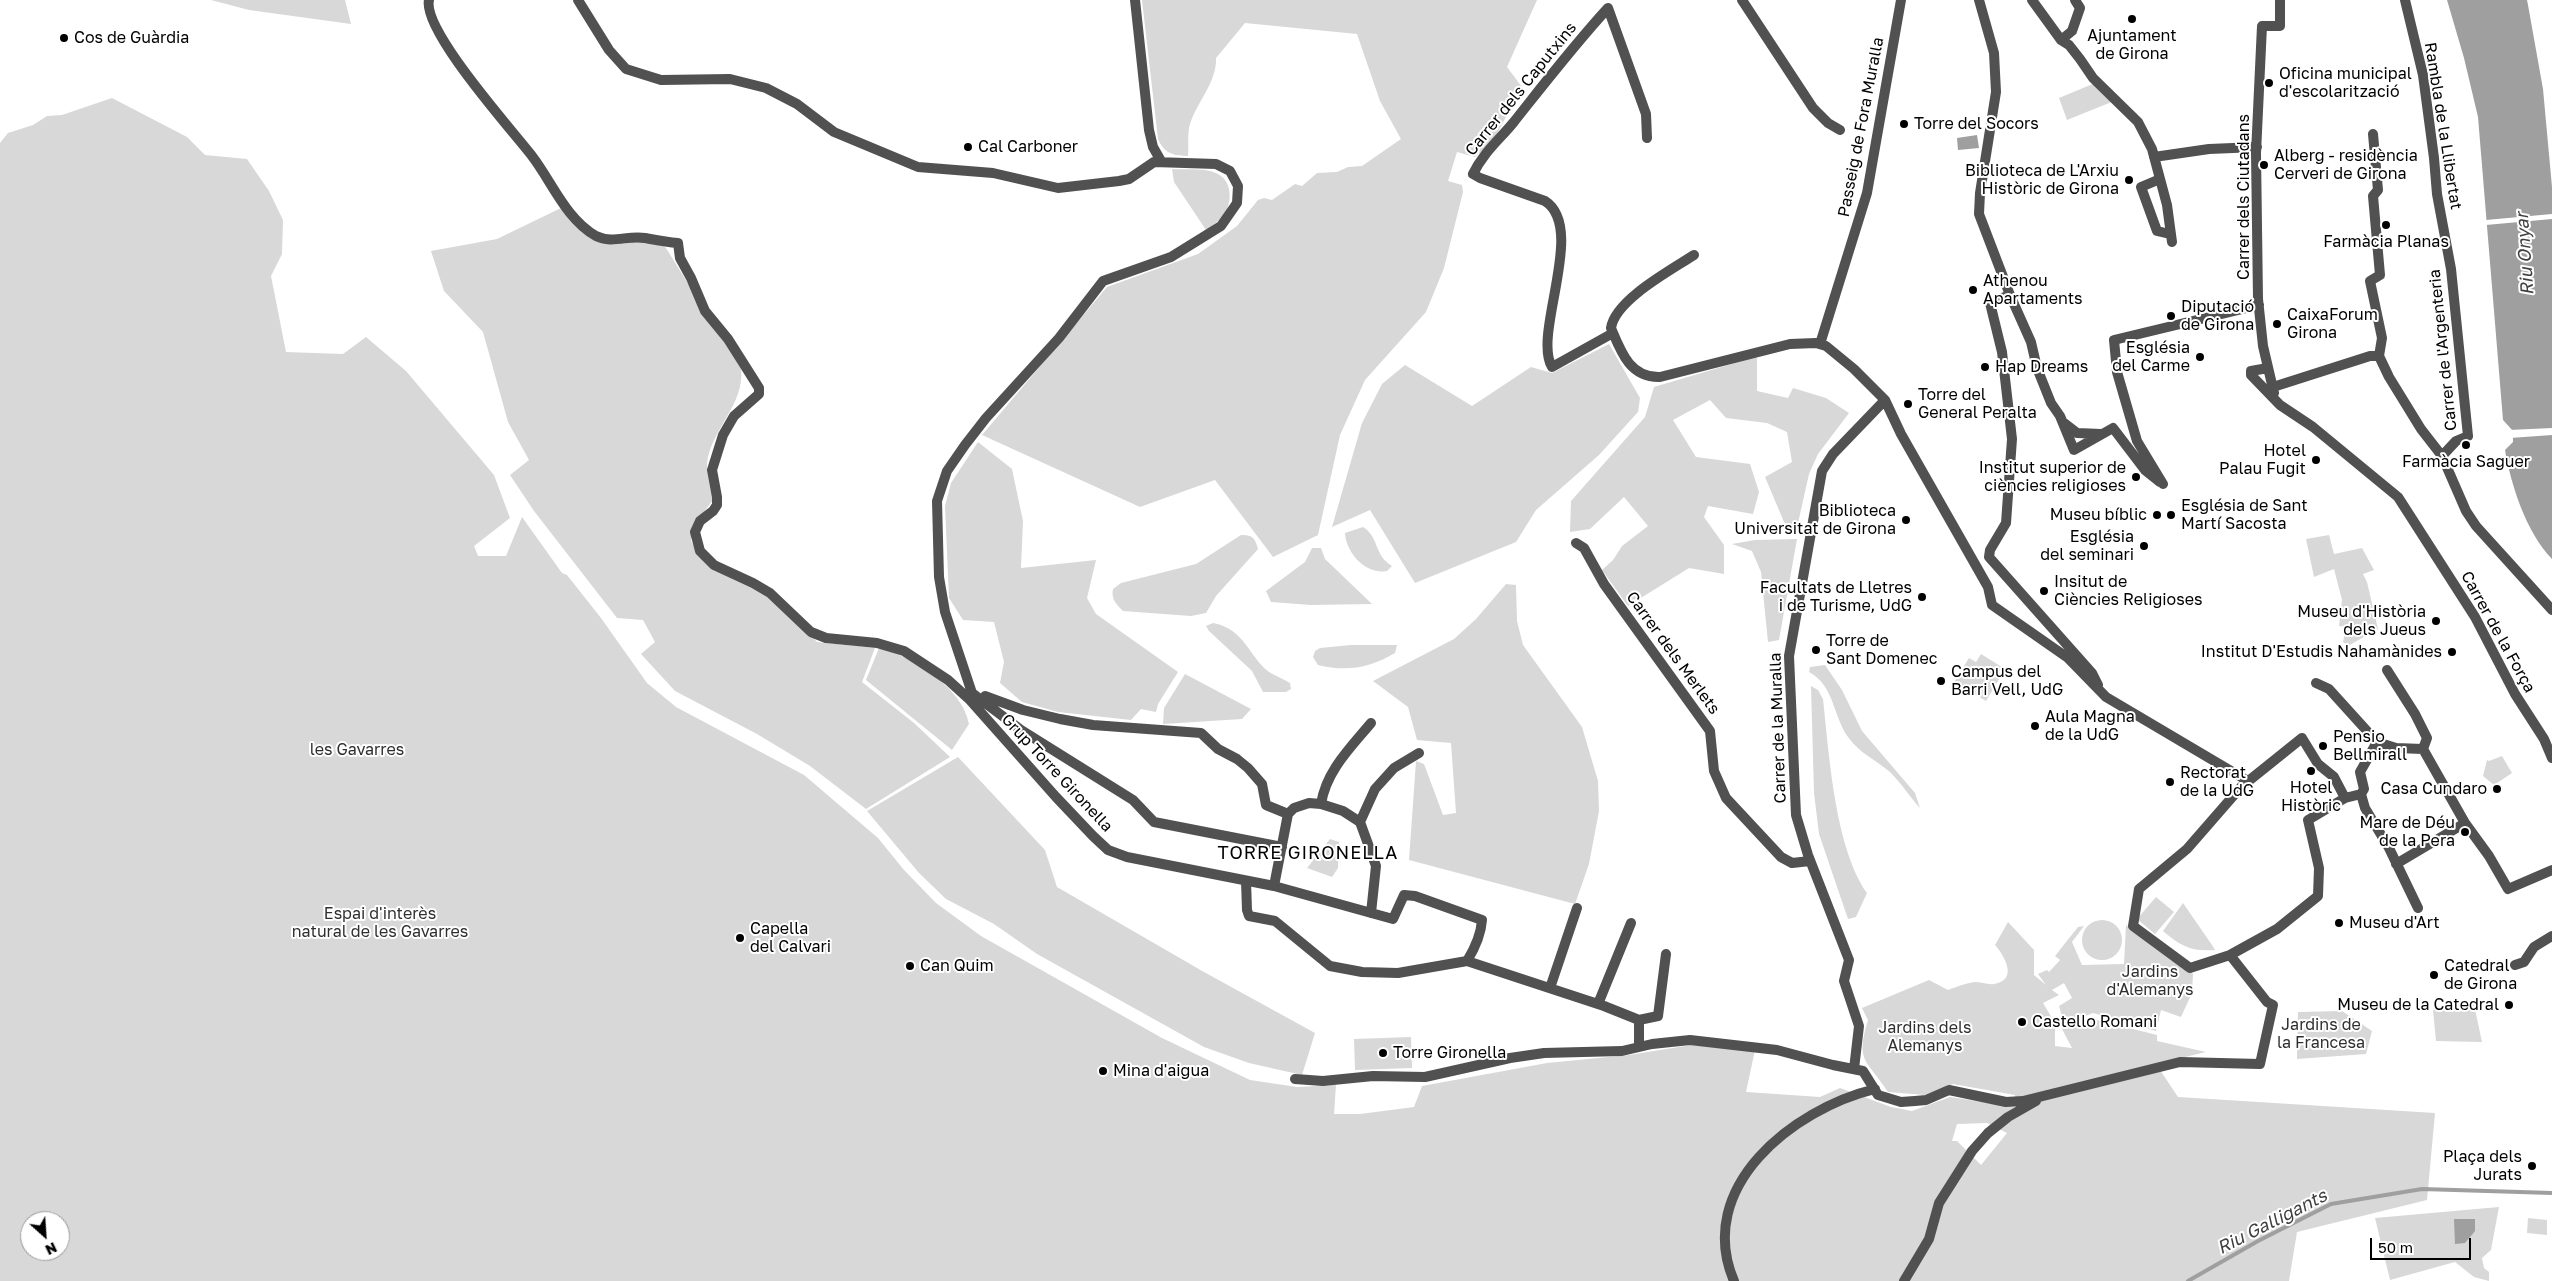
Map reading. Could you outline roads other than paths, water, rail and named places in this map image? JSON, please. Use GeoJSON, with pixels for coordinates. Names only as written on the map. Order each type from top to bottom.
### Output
{"type":"FeatureCollection","features":[{"type":"Feature","properties":{"kind":"street"},"geometry":{"type":"LineString","coordinates":[[429,0],[427,6],[441,36],[474,86],[532,156],[567,209],[588,230],[608,240],[645,238],[654,242],[678,242],[680,258],[705,310],[728,339],[759,388],[759,394],[734,416],[723,435],[712,470],[717,497],[716,505],[713,511],[700,521],[695,532],[700,550],[714,565],[770,593],[811,632],[826,638],[877,643],[904,651],[971,696]]}},
{"type":"Feature","properties":{"kind":"street"},"geometry":{"type":"LineString","coordinates":[[578,0],[609,50],[626,69],[661,80],[730,80],[766,88],[797,104],[834,132],[918,167],[993,173],[1058,188],[1119,182],[1130,178],[1154,162],[1161,161],[1216,164],[1230,171],[1238,186],[1237,203],[1232,213],[1210,234],[1171,257],[1103,282],[1053,345],[986,418],[947,471],[938,501],[937,526],[941,596],[971,696]]}},
{"type":"Feature","properties":{"kind":"street"},"geometry":{"type":"LineString","coordinates":[[1135,0],[1149,130],[1153,147],[1161,161]]}},
{"type":"Feature","properties":{"kind":"street"},"geometry":{"type":"LineString","coordinates":[[1742,0],[1813,108],[1828,123],[1840,130]]}},
{"type":"Feature","properties":{"kind":"street","name":"Passeig de Fora Muralla"},"geometry":{"type":"LineString","coordinates":[[1820,344],[1867,193],[1901,0]]}},
{"type":"Feature","properties":{"kind":"street"},"geometry":{"type":"LineString","coordinates":[[1978,0],[1994,53],[1996,92],[1980,193],[1979,214],[2010,295],[2031,342],[2044,385],[2074,450],[2113,428],[2145,470],[2163,484],[2137,441],[2117,372],[2114,340],[2259,305]]}},
{"type":"Feature","properties":{"kind":"street"},"geometry":{"type":"LineString","coordinates":[[2032,0],[2061,40],[2069,45],[2093,78],[2138,122],[2154,156],[2159,174],[2167,205],[2171,238],[2157,231],[2141,187],[2159,174]]}},
{"type":"Feature","properties":{"kind":"street"},"geometry":{"type":"LineString","coordinates":[[2061,40],[2072,31],[2080,8],[2075,0]]}},
{"type":"Feature","properties":{"kind":"street","name":"Carrer dels Ciutadans"},"geometry":{"type":"LineString","coordinates":[[2274,399],[2259,305],[2257,147],[2262,26],[2280,26],[2280,0]]}},
{"type":"Feature","properties":{"kind":"street","name":"Rambla de la Llibertat"},"geometry":{"type":"LineString","coordinates":[[2405,0],[2423,76],[2437,194],[2449,258]]}},
{"type":"Feature","properties":{"kind":"street","name":"Carrer dels Caputxins"},"geometry":{"type":"LineString","coordinates":[[1606,4],[1646,114],[1647,138]]}},
{"type":"Feature","properties":{"kind":"street","name":"Carrer dels Caputxins"},"geometry":{"type":"LineString","coordinates":[[1606,4],[1506,131],[1482,157],[1473,174],[1545,201],[1551,205],[1561,225],[1558,275],[1547,354],[1552,367],[1613,333]]}},
{"type":"Feature","properties":{"kind":"street"},"geometry":{"type":"LineString","coordinates":[[2373,134],[2378,190],[2374,196],[2380,276],[2370,281],[2382,338],[2379,356],[2389,377],[2421,429],[2442,456],[2466,510],[2476,526],[2552,610]]}},
{"type":"Feature","properties":{"kind":"street"},"geometry":{"type":"LineString","coordinates":[[2154,156],[2209,149],[2257,147]]}},
{"type":"Feature","properties":{"kind":"street"},"geometry":{"type":"LineString","coordinates":[[1694,255],[1634,296],[1621,308],[1612,323],[1613,333],[1628,363],[1637,373],[1651,378],[1660,377],[1790,344],[1820,344],[1826,346],[1854,369],[1885,400],[1901,434],[1988,587],[1992,605],[2068,658],[2106,697],[2248,781]]}},
{"type":"Feature","properties":{"kind":"street","name":"Carrer de l'Argenteria"},"geometry":{"type":"LineString","coordinates":[[2442,456],[2456,441],[2468,436],[2449,258]]}},
{"type":"Feature","properties":{"kind":"street"},"geometry":{"type":"LineString","coordinates":[[2374,279],[2379,303]]}},
{"type":"Feature","properties":{"kind":"street"},"geometry":{"type":"LineString","coordinates":[[2010,295],[1990,303],[2003,359],[2012,439],[2006,523],[1990,550],[1989,557],[2092,673],[2100,691]]}},
{"type":"Feature","properties":{"kind":"street"},"geometry":{"type":"LineString","coordinates":[[2273,387],[2370,356],[2379,356]]}},
{"type":"Feature","properties":{"kind":"street"},"geometry":{"type":"LineString","coordinates":[[2268,368],[2251,371],[2251,375],[2274,399],[2313,427],[2398,497],[2406,500],[2412,506]]}},
{"type":"Feature","properties":{"kind":"street"},"geometry":{"type":"LineString","coordinates":[[2274,399],[2289,382]]}},
{"type":"Feature","properties":{"kind":"street","name":"Carrer de la Muralla"},"geometry":{"type":"LineString","coordinates":[[1854,1069],[1859,1026],[1844,981],[1849,960],[1810,861],[1796,815],[1789,656],[1822,471],[1833,454],[1885,400]]}},
{"type":"Feature","properties":{"kind":"street"},"geometry":{"type":"LineString","coordinates":[[2063,423],[2077,433],[2102,434]]}},
{"type":"Feature","properties":{"kind":"street","name":"Carrer de la Força"},"geometry":{"type":"LineString","coordinates":[[2398,497],[2432,547],[2475,617],[2515,694],[2544,739],[2552,758]]}},
{"type":"Feature","properties":{"kind":"street","name":"Carrer dels Merlets"},"geometry":{"type":"LineString","coordinates":[[1576,543],[1584,548],[1604,584],[1710,731],[1714,771],[1726,798],[1781,857],[1792,862],[1810,861]]}},
{"type":"Feature","properties":{"kind":"street"},"geometry":{"type":"LineString","coordinates":[[2387,670],[2415,714],[2427,738],[2423,749],[2465,823],[2489,856],[2508,889],[2552,870]]}},
{"type":"Feature","properties":{"kind":"street"},"geometry":{"type":"LineString","coordinates":[[2316,683],[2329,689],[2377,742],[2396,748],[2423,749]]}},
{"type":"Feature","properties":{"kind":"street","name":"Grup Torre Gironella"},"geometry":{"type":"LineString","coordinates":[[971,696],[1060,719],[1094,724],[1201,733],[1218,749],[1237,759],[1248,768],[1262,784],[1266,805],[1288,814]]}},
{"type":"Feature","properties":{"kind":"street","name":"Grup Torre Gironella"},"geometry":{"type":"LineString","coordinates":[[971,696],[1021,730],[1133,800],[1154,822],[1282,847]]}},
{"type":"Feature","properties":{"kind":"street","name":"Grup Torre Gironella"},"geometry":{"type":"LineString","coordinates":[[971,696],[1056,798],[1108,850],[1127,857],[1274,886],[1393,919],[1404,895],[1415,896],[1482,920],[1482,929],[1475,948],[1467,961]]}},
{"type":"Feature","properties":{"kind":"street"},"geometry":{"type":"LineString","coordinates":[[1320,804],[1323,790],[1338,764],[1371,723]]}},
{"type":"Feature","properties":{"kind":"street"},"geometry":{"type":"LineString","coordinates":[[2345,798],[2334,777],[2318,764],[2302,738],[2248,781],[2187,850],[2139,889],[2133,926],[2190,968],[2230,955],[2277,928],[2318,896],[2319,868],[2308,820],[2345,798],[2361,794]]}},
{"type":"Feature","properties":{"kind":"street"},"geometry":{"type":"LineString","coordinates":[[2377,742],[2360,772],[2364,789],[2361,794],[2365,808],[2382,836],[2418,908]]}},
{"type":"Feature","properties":{"kind":"street"},"geometry":{"type":"LineString","coordinates":[[1360,822],[1375,789],[1394,768],[1418,752]]}},
{"type":"Feature","properties":{"kind":"street"},"geometry":{"type":"LineString","coordinates":[[1274,886],[1288,814],[1294,808],[1309,803],[1320,804],[1343,811],[1360,822],[1376,866],[1371,913]]}},
{"type":"Feature","properties":{"kind":"street"},"geometry":{"type":"LineString","coordinates":[[2396,864],[2465,823]]}},
{"type":"Feature","properties":{"kind":"street"},"geometry":{"type":"LineString","coordinates":[[1246,881],[1246,910],[1249,916],[1274,920],[1330,966],[1362,972],[1398,973],[1467,961],[1598,1004],[1639,1020],[1658,1016],[1666,954]]}},
{"type":"Feature","properties":{"kind":"street"},"geometry":{"type":"LineString","coordinates":[[1550,988],[1577,908]]}},
{"type":"Feature","properties":{"kind":"street"},"geometry":{"type":"LineString","coordinates":[[1598,1004],[1631,923]]}},
{"type":"Feature","properties":{"kind":"street"},"geometry":{"type":"LineString","coordinates":[[2515,965],[2524,962],[2534,947],[2552,936]]}},
{"type":"Feature","properties":{"kind":"street"},"geometry":{"type":"LineString","coordinates":[[1295,1079],[1323,1081],[1373,1076],[1425,1077],[1527,1056],[1622,1051],[1690,1040],[1733,1043],[1776,1050],[1863,1071],[1878,1095],[1901,1102],[1926,1100],[1949,1090],[2006,1102],[2041,1098],[2184,1062],[2260,1064],[2273,1005],[2267,1002],[2230,955]]}},
{"type":"Feature","properties":{"kind":"street"},"geometry":{"type":"LineString","coordinates":[[1639,1020],[1640,1047]]}},
{"type":"Feature","properties":{"kind":"street"},"geometry":{"type":"LineString","coordinates":[[1734,1281],[1725,1248],[1725,1218],[1734,1196],[1760,1155],[1796,1124],[1840,1099],[1874,1089]]}},
{"type":"Feature","properties":{"kind":"street"},"geometry":{"type":"LineString","coordinates":[[1904,1281],[1929,1239],[1939,1203],[1972,1151],[1988,1132],[2008,1117],[2041,1098]]}},
{"type":"Feature","properties":{"kind":"water","name":"Riu Onyar"},"geometry":{"type":"Polygon","coordinates":[[[2447,0],[2527,0],[2528,5],[2543,89],[2552,187],[2552,559],[2527,522],[2511,478],[2505,450],[2513,442],[2513,431],[2503,420],[2478,117],[2464,58],[2447,0]]]}},
{"type":"Feature","properties":{"kind":"water"},"geometry":{"type":"Polygon","coordinates":[[[1977,135],[1979,148],[1958,150],[1957,138],[1977,135]]]}},
{"type":"Feature","properties":{"kind":"water"},"geometry":{"type":"Polygon","coordinates":[[[2454,1219],[2475,1219],[2475,1231],[2465,1243],[2455,1244],[2454,1219]]]}},
{"type":"Feature","properties":{"kind":"waterway","name":"Riu Galligants"},"geometry":{"type":"LineString","coordinates":[[2188,1281],[2258,1241],[2331,1204],[2422,1189],[2552,1193]]}},
{"type":"Feature","properties":{"kind":"place","name":"Ajuntament de Girona"},"geometry":{"type":"Point","coordinates":[2132,19]}},
{"type":"Feature","properties":{"kind":"place","name":"Cos de Guàrdia"},"geometry":{"type":"Point","coordinates":[64,38]}},
{"type":"Feature","properties":{"kind":"place","name":"Oficina municipal d'escolarització"},"geometry":{"type":"Point","coordinates":[2269,83]}},
{"type":"Feature","properties":{"kind":"place","name":"Torre del Socors"},"geometry":{"type":"Point","coordinates":[1904,124]}},
{"type":"Feature","properties":{"kind":"place","name":"Cal Carboner"},"geometry":{"type":"Point","coordinates":[968,147]}},
{"type":"Feature","properties":{"kind":"place","name":"Alberg - residència Cerveri de Girona"},"geometry":{"type":"Point","coordinates":[2264,165]}},
{"type":"Feature","properties":{"kind":"place","name":"Biblioteca de L'Arxiu Històric de Girona"},"geometry":{"type":"Point","coordinates":[2129,180]}},
{"type":"Feature","properties":{"kind":"place","name":"Farmàcia Planas"},"geometry":{"type":"Point","coordinates":[2386,225]}},
{"type":"Feature","properties":{"kind":"place","name":"Athenou Apartaments"},"geometry":{"type":"Point","coordinates":[1973,290]}},
{"type":"Feature","properties":{"kind":"place","name":"Diputació de Girona"},"geometry":{"type":"Point","coordinates":[2171,316]}},
{"type":"Feature","properties":{"kind":"place","name":"CaixaForum Girona"},"geometry":{"type":"Point","coordinates":[2277,324]}},
{"type":"Feature","properties":{"kind":"place","name":"Església del Carme"},"geometry":{"type":"Point","coordinates":[2200,357]}},
{"type":"Feature","properties":{"kind":"place","name":"Hap Dreams"},"geometry":{"type":"Point","coordinates":[1985,367]}},
{"type":"Feature","properties":{"kind":"place","name":"Torre del General Peralta"},"geometry":{"type":"Point","coordinates":[1908,404]}},
{"type":"Feature","properties":{"kind":"place","name":"Farmàcia Saguer"},"geometry":{"type":"Point","coordinates":[2466,445]}},
{"type":"Feature","properties":{"kind":"place","name":"Hotel Palau Fugit"},"geometry":{"type":"Point","coordinates":[2316,460]}},
{"type":"Feature","properties":{"kind":"place","name":"Institut superior de ciències religioses"},"geometry":{"type":"Point","coordinates":[2136,477]}},
{"type":"Feature","properties":{"kind":"place","name":"Museu bíblic"},"geometry":{"type":"Point","coordinates":[2157,515]}},
{"type":"Feature","properties":{"kind":"place","name":"Església de Sant Martí Sacosta"},"geometry":{"type":"Point","coordinates":[2171,515]}},
{"type":"Feature","properties":{"kind":"place","name":"Biblioteca Universitat de Girona"},"geometry":{"type":"Point","coordinates":[1906,520]}},
{"type":"Feature","properties":{"kind":"place","name":"Església del seminari"},"geometry":{"type":"Point","coordinates":[2144,546]}},
{"type":"Feature","properties":{"kind":"place","name":"Insitut de Ciències Religioses"},"geometry":{"type":"Point","coordinates":[2044,591]}},
{"type":"Feature","properties":{"kind":"place","name":"Facultats de Lletres i de Turisme, UdG"},"geometry":{"type":"Point","coordinates":[1922,597]}},
{"type":"Feature","properties":{"kind":"place","name":"Museu d'Història dels Jueus"},"geometry":{"type":"Point","coordinates":[2436,621]}},
{"type":"Feature","properties":{"kind":"place","name":"Torre de Sant Domenec"},"geometry":{"type":"Point","coordinates":[1816,650]}},
{"type":"Feature","properties":{"kind":"place","name":"Institut D'Estudis Nahamànides"},"geometry":{"type":"Point","coordinates":[2452,652]}},
{"type":"Feature","properties":{"kind":"place","name":"Campus del Barri Vell, UdG"},"geometry":{"type":"Point","coordinates":[1941,681]}},
{"type":"Feature","properties":{"kind":"place","name":"Aula Magna de la UdG"},"geometry":{"type":"Point","coordinates":[2035,726]}},
{"type":"Feature","properties":{"kind":"place","name":"Pensio Bellmirall"},"geometry":{"type":"Point","coordinates":[2323,746]}},
{"type":"Feature","properties":{"kind":"place","name":"Hotel Històric"},"geometry":{"type":"Point","coordinates":[2311,771]}},
{"type":"Feature","properties":{"kind":"place","name":"Rectorat de la UdG"},"geometry":{"type":"Point","coordinates":[2170,782]}},
{"type":"Feature","properties":{"kind":"place","name":"Casa Cundaro"},"geometry":{"type":"Point","coordinates":[2497,789]}},
{"type":"Feature","properties":{"kind":"place","name":"Mare de Déu de la Pera"},"geometry":{"type":"Point","coordinates":[2465,832]}},
{"type":"Feature","properties":{"kind":"place","name":"Museu d'Art"},"geometry":{"type":"Point","coordinates":[2339,923]}},
{"type":"Feature","properties":{"kind":"place","name":"Capella del Calvari"},"geometry":{"type":"Point","coordinates":[740,938]}},
{"type":"Feature","properties":{"kind":"place","name":"Can Quim"},"geometry":{"type":"Point","coordinates":[910,966]}},
{"type":"Feature","properties":{"kind":"place","name":"Catedral de Girona"},"geometry":{"type":"Point","coordinates":[2434,975]}},
{"type":"Feature","properties":{"kind":"place","name":"Museu de la Catedral"},"geometry":{"type":"Point","coordinates":[2509,1005]}},
{"type":"Feature","properties":{"kind":"place","name":"Castello Romani"},"geometry":{"type":"Point","coordinates":[2022,1022]}},
{"type":"Feature","properties":{"kind":"place","name":"Torre Gironella"},"geometry":{"type":"Point","coordinates":[1383,1053]}},
{"type":"Feature","properties":{"kind":"place","name":"Mina d'aigua"},"geometry":{"type":"Point","coordinates":[1103,1071]}},
{"type":"Feature","properties":{"kind":"place","name":"Plaça dels Jurats"},"geometry":{"type":"Point","coordinates":[2532,1166]}},
{"type":"Feature","properties":{"kind":"district","name":"TORRE GIRONELLA"},"geometry":{"type":"Point","coordinates":[1308,853]}},
{"type":"Feature","properties":{"kind":"park label","name":"les Gavarres"},"geometry":{"type":"Point","coordinates":[357,750]}},
{"type":"Feature","properties":{"kind":"park label","name":"Espai d'interès natural de les Gavarres"},"geometry":{"type":"Point","coordinates":[380,923]}},
{"type":"Feature","properties":{"kind":"park label","name":"Jardins d'Alemanys"},"geometry":{"type":"Point","coordinates":[2150,981]}},
{"type":"Feature","properties":{"kind":"park label","name":"Jardins de la Francesa"},"geometry":{"type":"Point","coordinates":[2321,1034]}},
{"type":"Feature","properties":{"kind":"park label","name":"Jardins dels Alemanys"},"geometry":{"type":"Point","coordinates":[1925,1037]}}]}
